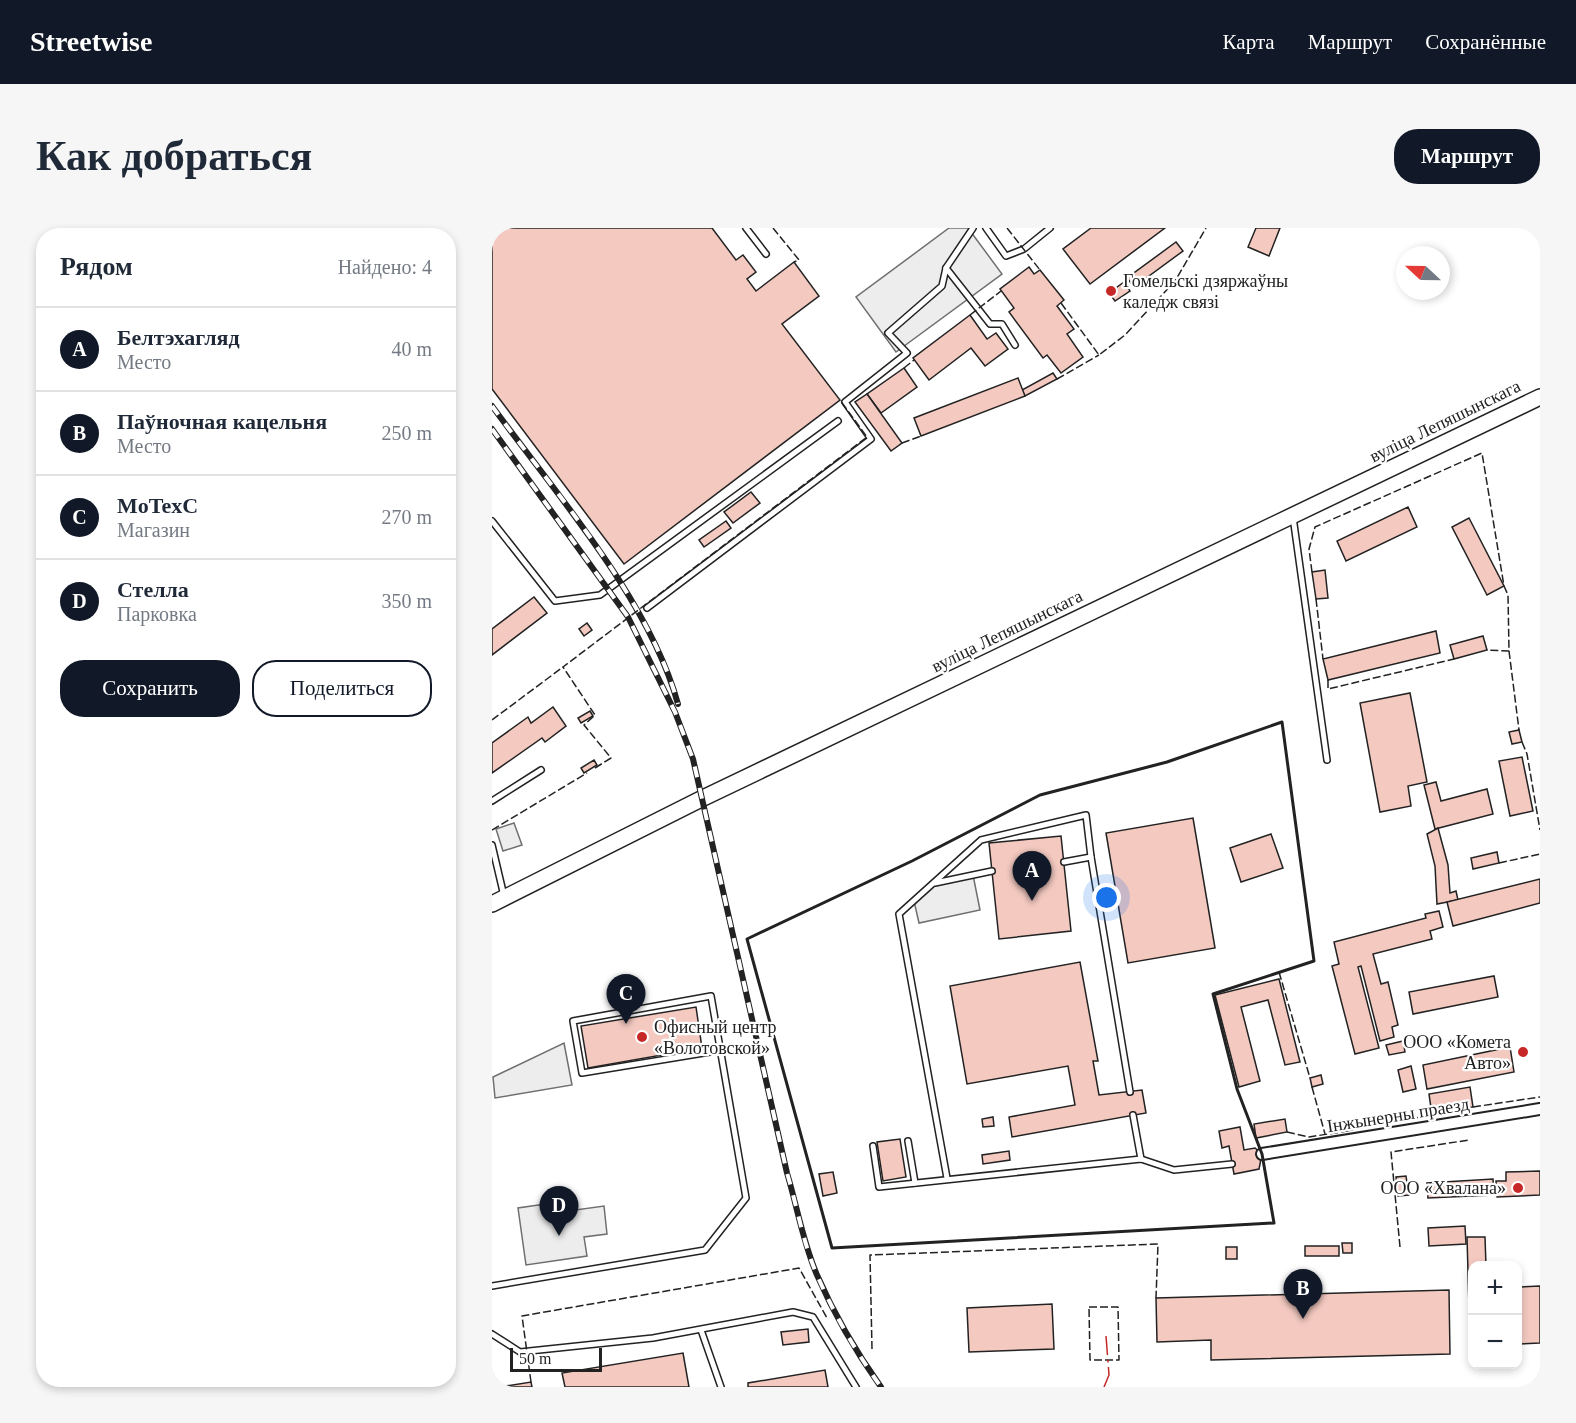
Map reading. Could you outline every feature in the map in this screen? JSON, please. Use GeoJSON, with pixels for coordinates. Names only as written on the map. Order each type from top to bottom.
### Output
{"type":"FeatureCollection","features":[{"type":"Feature","properties":{"kind":"main road","name":"вуліца Лепяшынскага"},"geometry":{"type":"LineString","coordinates":[[498,901],[712,794],[1540,397]]}},
{"type":"Feature","properties":{"kind":"street","name":"Інжынерны праезд"},"geometry":{"type":"LineString","coordinates":[[1262,1154],[1540,1109]]}},
{"type":"Feature","properties":{"kind":"lane"},"geometry":{"type":"LineString","coordinates":[[746,228],[766,254]]}},
{"type":"Feature","properties":{"kind":"lane"},"geometry":{"type":"LineString","coordinates":[[647,609],[871,440],[844,402],[907,353],[888,333],[942,286],[946,268],[973,228]]}},
{"type":"Feature","properties":{"kind":"lane"},"geometry":{"type":"LineString","coordinates":[[986,228],[1006,256],[1024,249],[1050,228]]}},
{"type":"Feature","properties":{"kind":"lane"},"geometry":{"type":"LineString","coordinates":[[946,268],[990,324],[1002,324],[1015,345]]}},
{"type":"Feature","properties":{"kind":"lane"},"geometry":{"type":"LineString","coordinates":[[492,521],[555,601],[600,595],[838,420]]}},
{"type":"Feature","properties":{"kind":"lane"},"geometry":{"type":"LineString","coordinates":[[1293,515],[1327,760]]}},
{"type":"Feature","properties":{"kind":"lane"},"geometry":{"type":"LineString","coordinates":[[492,801],[541,770]]}},
{"type":"Feature","properties":{"kind":"lane"},"geometry":{"type":"LineString","coordinates":[[947,1178],[899,914],[981,840],[1086,815],[1130,1092]]}},
{"type":"Feature","properties":{"kind":"lane"},"geometry":{"type":"LineString","coordinates":[[492,845],[498,901]]}},
{"type":"Feature","properties":{"kind":"lane"},"geometry":{"type":"LineString","coordinates":[[1064,862],[1091,857]]}},
{"type":"Feature","properties":{"kind":"lane"},"geometry":{"type":"LineString","coordinates":[[933,883],[992,871]]}},
{"type":"Feature","properties":{"kind":"lane"},"geometry":{"type":"LineString","coordinates":[[492,1286],[705,1250],[746,1198],[722,1050],[711,996],[573,1021],[582,1073],[722,1050]]}},
{"type":"Feature","properties":{"kind":"lane"},"geometry":{"type":"LineString","coordinates":[[1134,1115],[1141,1159]]}},
{"type":"Feature","properties":{"kind":"lane"},"geometry":{"type":"LineString","coordinates":[[908,1141],[915,1182]]}},
{"type":"Feature","properties":{"kind":"lane"},"geometry":{"type":"LineString","coordinates":[[873,1146],[879,1187],[1141,1159],[1174,1170],[1232,1164]]}},
{"type":"Feature","properties":{"kind":"lane"},"geometry":{"type":"LineString","coordinates":[[492,1334],[520,1352],[701,1330],[793,1312],[813,1317],[856,1387]]}},
{"type":"Feature","properties":{"kind":"lane"},"geometry":{"type":"LineString","coordinates":[[701,1330],[721,1387]]}},
{"type":"Feature","properties":{"kind":"shaded area"},"geometry":{"type":"Polygon","coordinates":[[[949,228],[968,228],[1002,274],[896,352],[856,297],[949,228]]]}},
{"type":"Feature","properties":{"kind":"shaded area"},"geometry":{"type":"Polygon","coordinates":[[[514,823],[522,845],[503,851],[496,829],[514,823]]]}},
{"type":"Feature","properties":{"kind":"shaded area"},"geometry":{"type":"Polygon","coordinates":[[[973,875],[980,910],[919,923],[914,901],[933,883],[973,875]]]}},
{"type":"Feature","properties":{"kind":"shaded area"},"geometry":{"type":"Polygon","coordinates":[[[564,1043],[572,1085],[495,1098],[493,1077],[564,1043]]]}},
{"type":"Feature","properties":{"kind":"shaded area"},"geometry":{"type":"Polygon","coordinates":[[[552,1203],[554,1213],[604,1206],[607,1234],[584,1237],[587,1256],[526,1265],[518,1208],[552,1203]]]}},
{"type":"Feature","properties":{"kind":"building"},"geometry":{"type":"Polygon","coordinates":[[[492,228],[712,228],[736,260],[743,255],[756,272],[747,279],[756,291],[794,262],[819,296],[782,324],[840,400],[624,564],[492,389],[492,228]]]}},
{"type":"Feature","properties":{"kind":"building"},"geometry":{"type":"Polygon","coordinates":[[[1091,228],[1165,228],[1090,284],[1063,249],[1091,228]]]}},
{"type":"Feature","properties":{"kind":"building"},"geometry":{"type":"Polygon","coordinates":[[[1256,228],[1280,228],[1269,256],[1248,247],[1256,228]]]}},
{"type":"Feature","properties":{"kind":"building"},"geometry":{"type":"Polygon","coordinates":[[[1176,242],[1183,251],[1134,287],[1127,278],[1176,242]]]}},
{"type":"Feature","properties":{"kind":"building"},"geometry":{"type":"Polygon","coordinates":[[[1029,267],[1034,274],[1040,270],[1064,300],[1057,306],[1074,329],[1067,334],[1083,357],[1061,373],[1047,355],[1043,358],[1009,312],[1014,308],[1000,289],[1029,267]]]}},
{"type":"Feature","properties":{"kind":"building"},"geometry":{"type":"Polygon","coordinates":[[[1124,282],[1130,291],[1115,301],[1109,293],[1124,282]]]}},
{"type":"Feature","properties":{"kind":"building"},"geometry":{"type":"Polygon","coordinates":[[[970,315],[987,339],[996,333],[1008,349],[985,366],[971,348],[929,380],[913,358],[970,315]]]}},
{"type":"Feature","properties":{"kind":"building"},"geometry":{"type":"Polygon","coordinates":[[[904,368],[917,387],[881,413],[867,394],[904,368]]]}},
{"type":"Feature","properties":{"kind":"building"},"geometry":{"type":"Polygon","coordinates":[[[1053,373],[1057,379],[1025,396],[1022,390],[1053,373]]]}},
{"type":"Feature","properties":{"kind":"building"},"geometry":{"type":"Polygon","coordinates":[[[1018,378],[1025,396],[921,436],[914,418],[1018,378]]]}},
{"type":"Feature","properties":{"kind":"building"},"geometry":{"type":"Polygon","coordinates":[[[867,394],[902,443],[891,451],[855,402],[867,394]]]}},
{"type":"Feature","properties":{"kind":"building"},"geometry":{"type":"Polygon","coordinates":[[[751,492],[760,503],[733,523],[724,512],[751,492]]]}},
{"type":"Feature","properties":{"kind":"building"},"geometry":{"type":"Polygon","coordinates":[[[1408,507],[1417,527],[1346,561],[1337,541],[1408,507]]]}},
{"type":"Feature","properties":{"kind":"building"},"geometry":{"type":"Polygon","coordinates":[[[1469,518],[1504,586],[1487,595],[1452,527],[1469,518]]]}},
{"type":"Feature","properties":{"kind":"building"},"geometry":{"type":"Polygon","coordinates":[[[726,521],[731,528],[704,547],[699,540],[726,521]]]}},
{"type":"Feature","properties":{"kind":"building"},"geometry":{"type":"Polygon","coordinates":[[[1325,570],[1328,598],[1316,599],[1312,572],[1325,570]]]}},
{"type":"Feature","properties":{"kind":"building"},"geometry":{"type":"Polygon","coordinates":[[[534,597],[547,613],[492,655],[492,629],[534,597]]]}},
{"type":"Feature","properties":{"kind":"building"},"geometry":{"type":"Polygon","coordinates":[[[587,623],[592,630],[584,636],[579,629],[587,623]]]}},
{"type":"Feature","properties":{"kind":"building"},"geometry":{"type":"Polygon","coordinates":[[[1436,631],[1440,653],[1328,680],[1323,659],[1436,631]]]}},
{"type":"Feature","properties":{"kind":"building"},"geometry":{"type":"Polygon","coordinates":[[[1483,636],[1487,650],[1454,659],[1450,645],[1483,636]]]}},
{"type":"Feature","properties":{"kind":"building"},"geometry":{"type":"Polygon","coordinates":[[[1410,693],[1427,782],[1408,786],[1411,806],[1380,812],[1360,703],[1410,693]]]}},
{"type":"Feature","properties":{"kind":"building"},"geometry":{"type":"Polygon","coordinates":[[[553,707],[566,726],[545,742],[542,738],[492,773],[492,743],[528,717],[531,723],[553,707]]]}},
{"type":"Feature","properties":{"kind":"building"},"geometry":{"type":"Polygon","coordinates":[[[590,711],[593,716],[581,723],[578,718],[590,711]]]}},
{"type":"Feature","properties":{"kind":"building"},"geometry":{"type":"Polygon","coordinates":[[[1519,730],[1522,742],[1512,744],[1509,732],[1519,730]]]}},
{"type":"Feature","properties":{"kind":"building"},"geometry":{"type":"Polygon","coordinates":[[[1522,757],[1533,811],[1510,816],[1499,761],[1522,757]]]}},
{"type":"Feature","properties":{"kind":"building"},"geometry":{"type":"Polygon","coordinates":[[[594,760],[597,765],[584,773],[581,768],[594,760]]]}},
{"type":"Feature","properties":{"kind":"building"},"geometry":{"type":"Polygon","coordinates":[[[1436,782],[1441,801],[1487,789],[1493,814],[1435,829],[1424,785],[1436,782]]]}},
{"type":"Feature","properties":{"kind":"building"},"geometry":{"type":"Polygon","coordinates":[[[1193,818],[1215,948],[1128,963],[1106,833],[1193,818]]]}},
{"type":"Feature","properties":{"kind":"building"},"geometry":{"type":"Polygon","coordinates":[[[1438,828],[1448,865],[1450,893],[1456,891],[1458,900],[1437,904],[1435,866],[1427,834],[1438,828]]]}},
{"type":"Feature","properties":{"kind":"building"},"geometry":{"type":"Polygon","coordinates":[[[1271,834],[1283,868],[1241,882],[1230,848],[1271,834]]]}},
{"type":"Feature","properties":{"kind":"building"},"geometry":{"type":"Polygon","coordinates":[[[1061,836],[1071,931],[999,939],[989,843],[1061,836]]]}},
{"type":"Feature","properties":{"kind":"building"},"geometry":{"type":"Polygon","coordinates":[[[1497,852],[1499,863],[1473,869],[1471,858],[1497,852]]]}},
{"type":"Feature","properties":{"kind":"building"},"geometry":{"type":"Polygon","coordinates":[[[1540,879],[1540,903],[1453,926],[1447,902],[1540,879]]]}},
{"type":"Feature","properties":{"kind":"building"},"geometry":{"type":"Polygon","coordinates":[[[1439,911],[1443,927],[1430,931],[1432,939],[1373,954],[1381,984],[1388,982],[1398,1025],[1392,1027],[1394,1037],[1380,1041],[1361,966],[1358,967],[1379,1048],[1355,1054],[1332,966],[1339,964],[1334,942],[1426,918],[1425,914],[1439,911]]]}},
{"type":"Feature","properties":{"kind":"building"},"geometry":{"type":"Polygon","coordinates":[[[1080,962],[1098,1061],[1093,1061],[1099,1095],[1142,1090],[1146,1113],[1012,1137],[1009,1117],[1075,1105],[1068,1066],[967,1084],[950,986],[1080,962]]]}},
{"type":"Feature","properties":{"kind":"building"},"geometry":{"type":"Polygon","coordinates":[[[1494,976],[1498,997],[1413,1014],[1409,992],[1494,976]]]}},
{"type":"Feature","properties":{"kind":"building"},"geometry":{"type":"Polygon","coordinates":[[[1279,979],[1300,1062],[1285,1065],[1268,1000],[1241,1007],[1260,1081],[1239,1087],[1215,995],[1279,979]]]}},
{"type":"Feature","properties":{"kind":"building","name":"Офисный центр «Волотовской»"},"geometry":{"type":"Polygon","coordinates":[[[696,1007],[702,1048],[588,1068],[581,1026],[696,1007]]]}},
{"type":"Feature","properties":{"kind":"building"},"geometry":{"type":"Polygon","coordinates":[[[1403,1041],[1405,1052],[1389,1055],[1386,1045],[1403,1041]]]}},
{"type":"Feature","properties":{"kind":"building"},"geometry":{"type":"Polygon","coordinates":[[[1510,1047],[1514,1072],[1427,1089],[1423,1065],[1510,1047]]]}},
{"type":"Feature","properties":{"kind":"building"},"geometry":{"type":"Polygon","coordinates":[[[1411,1066],[1416,1089],[1403,1092],[1398,1070],[1411,1066]]]}},
{"type":"Feature","properties":{"kind":"building"},"geometry":{"type":"Polygon","coordinates":[[[1321,1075],[1323,1084],[1312,1087],[1310,1078],[1321,1075]]]}},
{"type":"Feature","properties":{"kind":"building"},"geometry":{"type":"Polygon","coordinates":[[[1470,1087],[1473,1107],[1432,1115],[1429,1094],[1470,1087]]]}},
{"type":"Feature","properties":{"kind":"building"},"geometry":{"type":"Polygon","coordinates":[[[993,1117],[994,1126],[983,1127],[982,1119],[993,1117]]]}},
{"type":"Feature","properties":{"kind":"building"},"geometry":{"type":"Polygon","coordinates":[[[1285,1119],[1287,1132],[1256,1138],[1254,1124],[1285,1119]]]}},
{"type":"Feature","properties":{"kind":"building"},"geometry":{"type":"Polygon","coordinates":[[[1358,1121],[1359,1128],[1347,1131],[1345,1124],[1358,1121]]]}},
{"type":"Feature","properties":{"kind":"building"},"geometry":{"type":"Polygon","coordinates":[[[1240,1127],[1244,1150],[1255,1148],[1262,1154],[1259,1169],[1234,1174],[1229,1146],[1222,1148],[1219,1131],[1240,1127]]]}},
{"type":"Feature","properties":{"kind":"building"},"geometry":{"type":"Polygon","coordinates":[[[900,1139],[906,1177],[883,1181],[877,1142],[900,1139]]]}},
{"type":"Feature","properties":{"kind":"building"},"geometry":{"type":"Polygon","coordinates":[[[1009,1151],[1010,1160],[983,1164],[982,1155],[1009,1151]]]}},
{"type":"Feature","properties":{"kind":"building","name":"ООО «Хвалана»"},"geometry":{"type":"Polygon","coordinates":[[[1540,1171],[1540,1195],[1497,1197],[1496,1181],[1506,1181],[1506,1172],[1540,1171]]]}},
{"type":"Feature","properties":{"kind":"building"},"geometry":{"type":"Polygon","coordinates":[[[833,1172],[837,1193],[823,1196],[819,1174],[833,1172]]]}},
{"type":"Feature","properties":{"kind":"building"},"geometry":{"type":"Polygon","coordinates":[[[1406,1176],[1409,1195],[1398,1196],[1396,1177],[1406,1176]]]}},
{"type":"Feature","properties":{"kind":"building"},"geometry":{"type":"Polygon","coordinates":[[[1493,1179],[1494,1195],[1428,1198],[1427,1183],[1493,1179]]]}},
{"type":"Feature","properties":{"kind":"building"},"geometry":{"type":"Polygon","coordinates":[[[1465,1226],[1466,1244],[1429,1246],[1428,1228],[1465,1226]]]}},
{"type":"Feature","properties":{"kind":"building"},"geometry":{"type":"Polygon","coordinates":[[[1467,1237],[1485,1237],[1486,1261],[1468,1261],[1468,1272],[1467,1237]]]}},
{"type":"Feature","properties":{"kind":"building"},"geometry":{"type":"Polygon","coordinates":[[[1342,1243],[1352,1243],[1352,1253],[1343,1253],[1342,1243]]]}},
{"type":"Feature","properties":{"kind":"building"},"geometry":{"type":"Polygon","coordinates":[[[1305,1246],[1339,1246],[1339,1256],[1305,1256],[1305,1246]]]}},
{"type":"Feature","properties":{"kind":"building"},"geometry":{"type":"Polygon","coordinates":[[[1226,1247],[1237,1247],[1237,1259],[1226,1259],[1226,1247]]]}},
{"type":"Feature","properties":{"kind":"building"},"geometry":{"type":"Polygon","coordinates":[[[1540,1286],[1540,1343],[1522,1344],[1522,1287],[1540,1286]]]}},
{"type":"Feature","properties":{"kind":"building"},"geometry":{"type":"Polygon","coordinates":[[[1449,1290],[1450,1354],[1211,1360],[1211,1340],[1157,1342],[1156,1298],[1449,1290]]]}},
{"type":"Feature","properties":{"kind":"building"},"geometry":{"type":"Polygon","coordinates":[[[1052,1304],[1054,1349],[969,1352],[967,1308],[1052,1304]]]}},
{"type":"Feature","properties":{"kind":"building"},"geometry":{"type":"Polygon","coordinates":[[[808,1329],[809,1342],[783,1345],[781,1332],[808,1329]]]}},
{"type":"Feature","properties":{"kind":"building"},"geometry":{"type":"Polygon","coordinates":[[[683,1353],[689,1387],[565,1387],[562,1373],[683,1353]]]}},
{"type":"Feature","properties":{"kind":"building"},"geometry":{"type":"Polygon","coordinates":[[[825,1370],[828,1387],[748,1387],[748,1383],[825,1370]]]}},
{"type":"Feature","properties":{"kind":"building"},"geometry":{"type":"Polygon","coordinates":[[[531,1382],[532,1387],[506,1387],[506,1386],[531,1382]]]}},
{"type":"Feature","properties":{"kind":"railway"},"geometry":{"type":"LineString","coordinates":[[492,406],[571,511],[623,587],[646,626],[664,665],[678,704]]}},
{"type":"Feature","properties":{"kind":"railway"},"geometry":{"type":"LineString","coordinates":[[492,429],[628,617],[675,712],[693,759],[787,1173],[808,1250],[817,1275],[838,1318],[881,1387]]}},
{"type":"Feature","properties":{"kind":"fence"},"geometry":{"type":"LineString","coordinates":[[773,228],[799,260],[794,262]]}},
{"type":"Feature","properties":{"kind":"fence"},"geometry":{"type":"LineString","coordinates":[[1007,228],[1040,270]]}},
{"type":"Feature","properties":{"kind":"fence"},"geometry":{"type":"LineString","coordinates":[[1061,303],[1099,355],[1125,335],[1175,281],[1206,228]]}},
{"type":"Feature","properties":{"kind":"fence"},"geometry":{"type":"LineString","coordinates":[[970,315],[1001,291]]}},
{"type":"Feature","properties":{"kind":"fence"},"geometry":{"type":"LineString","coordinates":[[1057,379],[1099,355]]}},
{"type":"Feature","properties":{"kind":"fence"},"geometry":{"type":"LineString","coordinates":[[904,368],[914,360]]}},
{"type":"Feature","properties":{"kind":"fence"},"geometry":{"type":"LineString","coordinates":[[595,768],[611,758],[584,725],[595,715],[563,667],[867,437],[840,400]]}},
{"type":"Feature","properties":{"kind":"fence"},"geometry":{"type":"LineString","coordinates":[[902,443],[921,436]]}},
{"type":"Feature","properties":{"kind":"fence"},"geometry":{"type":"LineString","coordinates":[[1312,572],[1309,549],[1315,527],[1482,453],[1504,586],[1508,595],[1509,651],[1487,650]]}},
{"type":"Feature","properties":{"kind":"fence"},"geometry":{"type":"LineString","coordinates":[[1316,599],[1323,659]]}},
{"type":"Feature","properties":{"kind":"fence"},"geometry":{"type":"LineString","coordinates":[[1509,651],[1519,730]]}},
{"type":"Feature","properties":{"kind":"fence"},"geometry":{"type":"LineString","coordinates":[[1328,680],[1328,689],[1454,659]]}},
{"type":"Feature","properties":{"kind":"fence"},"geometry":{"type":"LineString","coordinates":[[492,720],[563,667]]}},
{"type":"Feature","properties":{"kind":"fence"},"geometry":{"type":"LineString","coordinates":[[1522,742],[1527,754],[1540,830]]}},
{"type":"Feature","properties":{"kind":"fence"},"geometry":{"type":"LineString","coordinates":[[492,830],[587,773]]}},
{"type":"Feature","properties":{"kind":"fence"},"geometry":{"type":"LineString","coordinates":[[1499,863],[1540,854]]}},
{"type":"Feature","properties":{"kind":"fence"},"geometry":{"type":"LineString","coordinates":[[1279,972],[1310,1078]]}},
{"type":"Feature","properties":{"kind":"fence"},"geometry":{"type":"LineString","coordinates":[[1312,1087],[1325,1134]]}},
{"type":"Feature","properties":{"kind":"fence"},"geometry":{"type":"LineString","coordinates":[[1473,1107],[1540,1097]]}},
{"type":"Feature","properties":{"kind":"fence"},"geometry":{"type":"LineString","coordinates":[[1359,1128],[1432,1115]]}},
{"type":"Feature","properties":{"kind":"fence"},"geometry":{"type":"LineString","coordinates":[[1287,1132],[1309,1137],[1347,1131]]}},
{"type":"Feature","properties":{"kind":"fence"},"geometry":{"type":"LineString","coordinates":[[1400,1247],[1391,1152],[1469,1140]]}},
{"type":"Feature","properties":{"kind":"fence"},"geometry":{"type":"LineString","coordinates":[[872,1349],[870,1255],[1158,1244],[1156,1298]]}},
{"type":"Feature","properties":{"kind":"fence"},"geometry":{"type":"LineString","coordinates":[[531,1382],[522,1316],[799,1268],[827,1318]]}},
{"type":"Feature","properties":{"kind":"fence"},"geometry":{"type":"LineString","coordinates":[[1089,1307],[1118,1307],[1119,1360],[1090,1360],[1089,1307]]}},
{"type":"Feature","properties":{"kind":"wall"},"geometry":{"type":"LineString","coordinates":[[1282,722],[1314,961],[1213,994],[1237,1089],[1262,1154],[1274,1223],[832,1248],[747,939],[912,861],[1040,795],[1167,762],[1282,722]]}},
{"type":"Feature","properties":{"kind":"power"},"geometry":{"type":"LineString","coordinates":[[1104,1387],[1109,1375],[1106,1336]]}},
{"type":"Feature","properties":{"kind":"place","name":"Гомельскі дзяржаўны каледж связі"},"geometry":{"type":"Point","coordinates":[1111,291]}},
{"type":"Feature","properties":{"kind":"place","name":"Белтэхагляд"},"geometry":{"type":"Point","coordinates":[1032,901]}},
{"type":"Feature","properties":{"kind":"place","name":"MoTexC"},"geometry":{"type":"Point","coordinates":[626,1024]}},
{"type":"Feature","properties":{"kind":"place","name":"Офисный центр «Волотовской»"},"geometry":{"type":"Point","coordinates":[642,1037]}},
{"type":"Feature","properties":{"kind":"place","name":"ООО «Комета Авто»"},"geometry":{"type":"Point","coordinates":[1523,1052]}},
{"type":"Feature","properties":{"kind":"place","name":"ООО «Хвалана»"},"geometry":{"type":"Point","coordinates":[1518,1188]}},
{"type":"Feature","properties":{"kind":"place","name":"Стелла"},"geometry":{"type":"Point","coordinates":[559,1236]}},
{"type":"Feature","properties":{"kind":"place","name":"Паўночная кацельня"},"geometry":{"type":"Point","coordinates":[1303,1319]}}]}
